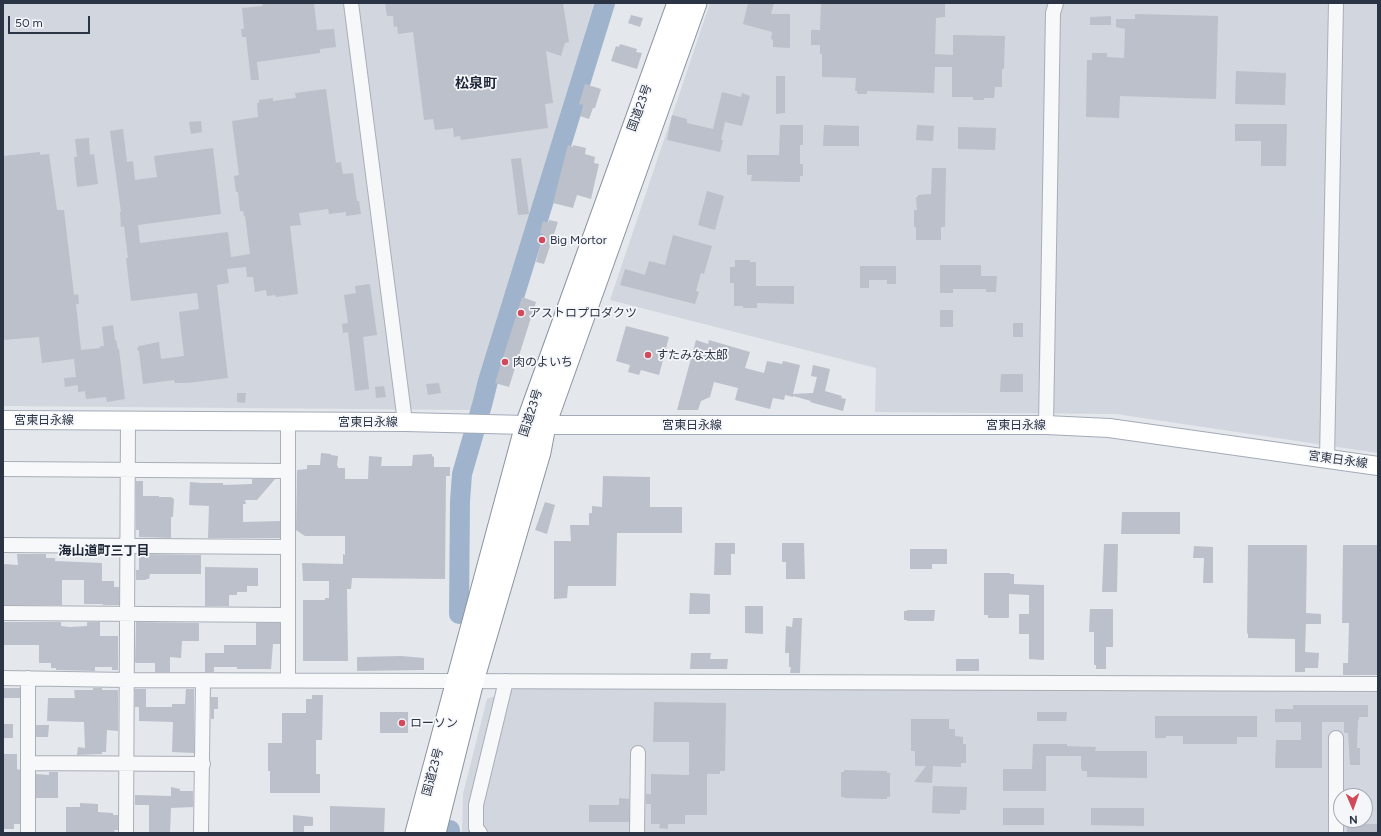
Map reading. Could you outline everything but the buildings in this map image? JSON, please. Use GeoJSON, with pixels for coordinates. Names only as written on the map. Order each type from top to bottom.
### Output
{"type":"FeatureCollection","features":[{"type":"Feature","properties":{"kind":"highway","name":"国道23号"},"geometry":{"type":"LineString","coordinates":[[416,833],[540,452],[536,425],[678,3]]}},
{"type":"Feature","properties":{"kind":"highway","name":"国道23号"},"geometry":{"type":"LineString","coordinates":[[536,425],[696,3]]}},
{"type":"Feature","properties":{"kind":"highway","name":"国道23号"},"geometry":{"type":"LineString","coordinates":[[435,833],[465,681]]}},
{"type":"Feature","properties":{"kind":"main road","name":"宮東日永線"},"geometry":{"type":"LineString","coordinates":[[3,420],[405,422],[536,425],[1046,425],[1109,428],[1378,466]]}},
{"type":"Feature","properties":{"kind":"street"},"geometry":{"type":"LineString","coordinates":[[351,3],[405,422]]}},
{"type":"Feature","properties":{"kind":"street"},"geometry":{"type":"LineString","coordinates":[[1046,425],[1052,13],[1056,3]]}},
{"type":"Feature","properties":{"kind":"street"},"geometry":{"type":"LineString","coordinates":[[1327,458],[1336,3]]}},
{"type":"Feature","properties":{"kind":"street"},"geometry":{"type":"LineString","coordinates":[[126,833],[128,420]]}},
{"type":"Feature","properties":{"kind":"street"},"geometry":{"type":"LineString","coordinates":[[288,421],[288,680]]}},
{"type":"Feature","properties":{"kind":"street"},"geometry":{"type":"LineString","coordinates":[[3,469],[288,471]]}},
{"type":"Feature","properties":{"kind":"street"},"geometry":{"type":"LineString","coordinates":[[3,545],[288,547]]}},
{"type":"Feature","properties":{"kind":"street"},"geometry":{"type":"LineString","coordinates":[[3,613],[288,615]]}},
{"type":"Feature","properties":{"kind":"street"},"geometry":{"type":"LineString","coordinates":[[3,678],[127,680],[1378,684]]}},
{"type":"Feature","properties":{"kind":"street"},"geometry":{"type":"LineString","coordinates":[[28,678],[28,833]]}},
{"type":"Feature","properties":{"kind":"street"},"geometry":{"type":"LineString","coordinates":[[201,833],[203,680]]}},
{"type":"Feature","properties":{"kind":"street"},"geometry":{"type":"LineString","coordinates":[[480,833],[476,828],[476,805],[506,681]]}},
{"type":"Feature","properties":{"kind":"street"},"geometry":{"type":"LineString","coordinates":[[1336,738],[1336,833]]}},
{"type":"Feature","properties":{"kind":"street"},"geometry":{"type":"LineString","coordinates":[[637,833],[638,753]]}},
{"type":"Feature","properties":{"kind":"street"},"geometry":{"type":"LineString","coordinates":[[29,762],[203,764]]}},
{"type":"Feature","properties":{"kind":"shaded area"},"geometry":{"type":"Polygon","coordinates":[[[3,3],[594,3],[473,410],[3,406],[3,3]]]}},
{"type":"Feature","properties":{"kind":"shaded area"},"geometry":{"type":"Polygon","coordinates":[[[710,3],[1378,3],[1378,453],[1116,414],[875,412],[876,368],[610,300],[710,3]]]}},
{"type":"Feature","properties":{"kind":"shaded area"},"geometry":{"type":"Polygon","coordinates":[[[523,686],[1378,691],[1378,833],[462,833],[463,794],[487,699],[523,686]]]}},
{"type":"Feature","properties":{"kind":"waterway"},"geometry":{"type":"LineString","coordinates":[[459,614],[460,501],[462,474],[488,381],[605,3]]}},
{"type":"Feature","properties":{"kind":"place","name":"Big Mortor"},"geometry":{"type":"Point","coordinates":[542,240]}},
{"type":"Feature","properties":{"kind":"place","name":"アストロプロダクツ"},"geometry":{"type":"Point","coordinates":[521,313]}},
{"type":"Feature","properties":{"kind":"place","name":"すたみな太郎"},"geometry":{"type":"Point","coordinates":[648,355]}},
{"type":"Feature","properties":{"kind":"place","name":"肉のよいち"},"geometry":{"type":"Point","coordinates":[505,362]}},
{"type":"Feature","properties":{"kind":"place","name":"ローソン"},"geometry":{"type":"Point","coordinates":[402,723]}},
{"type":"Feature","properties":{"kind":"district","name":"松泉町"},"geometry":{"type":"Point","coordinates":[476,84]}},
{"type":"Feature","properties":{"kind":"district","name":"海山道町三丁目"},"geometry":{"type":"Point","coordinates":[104,551]}}]}
